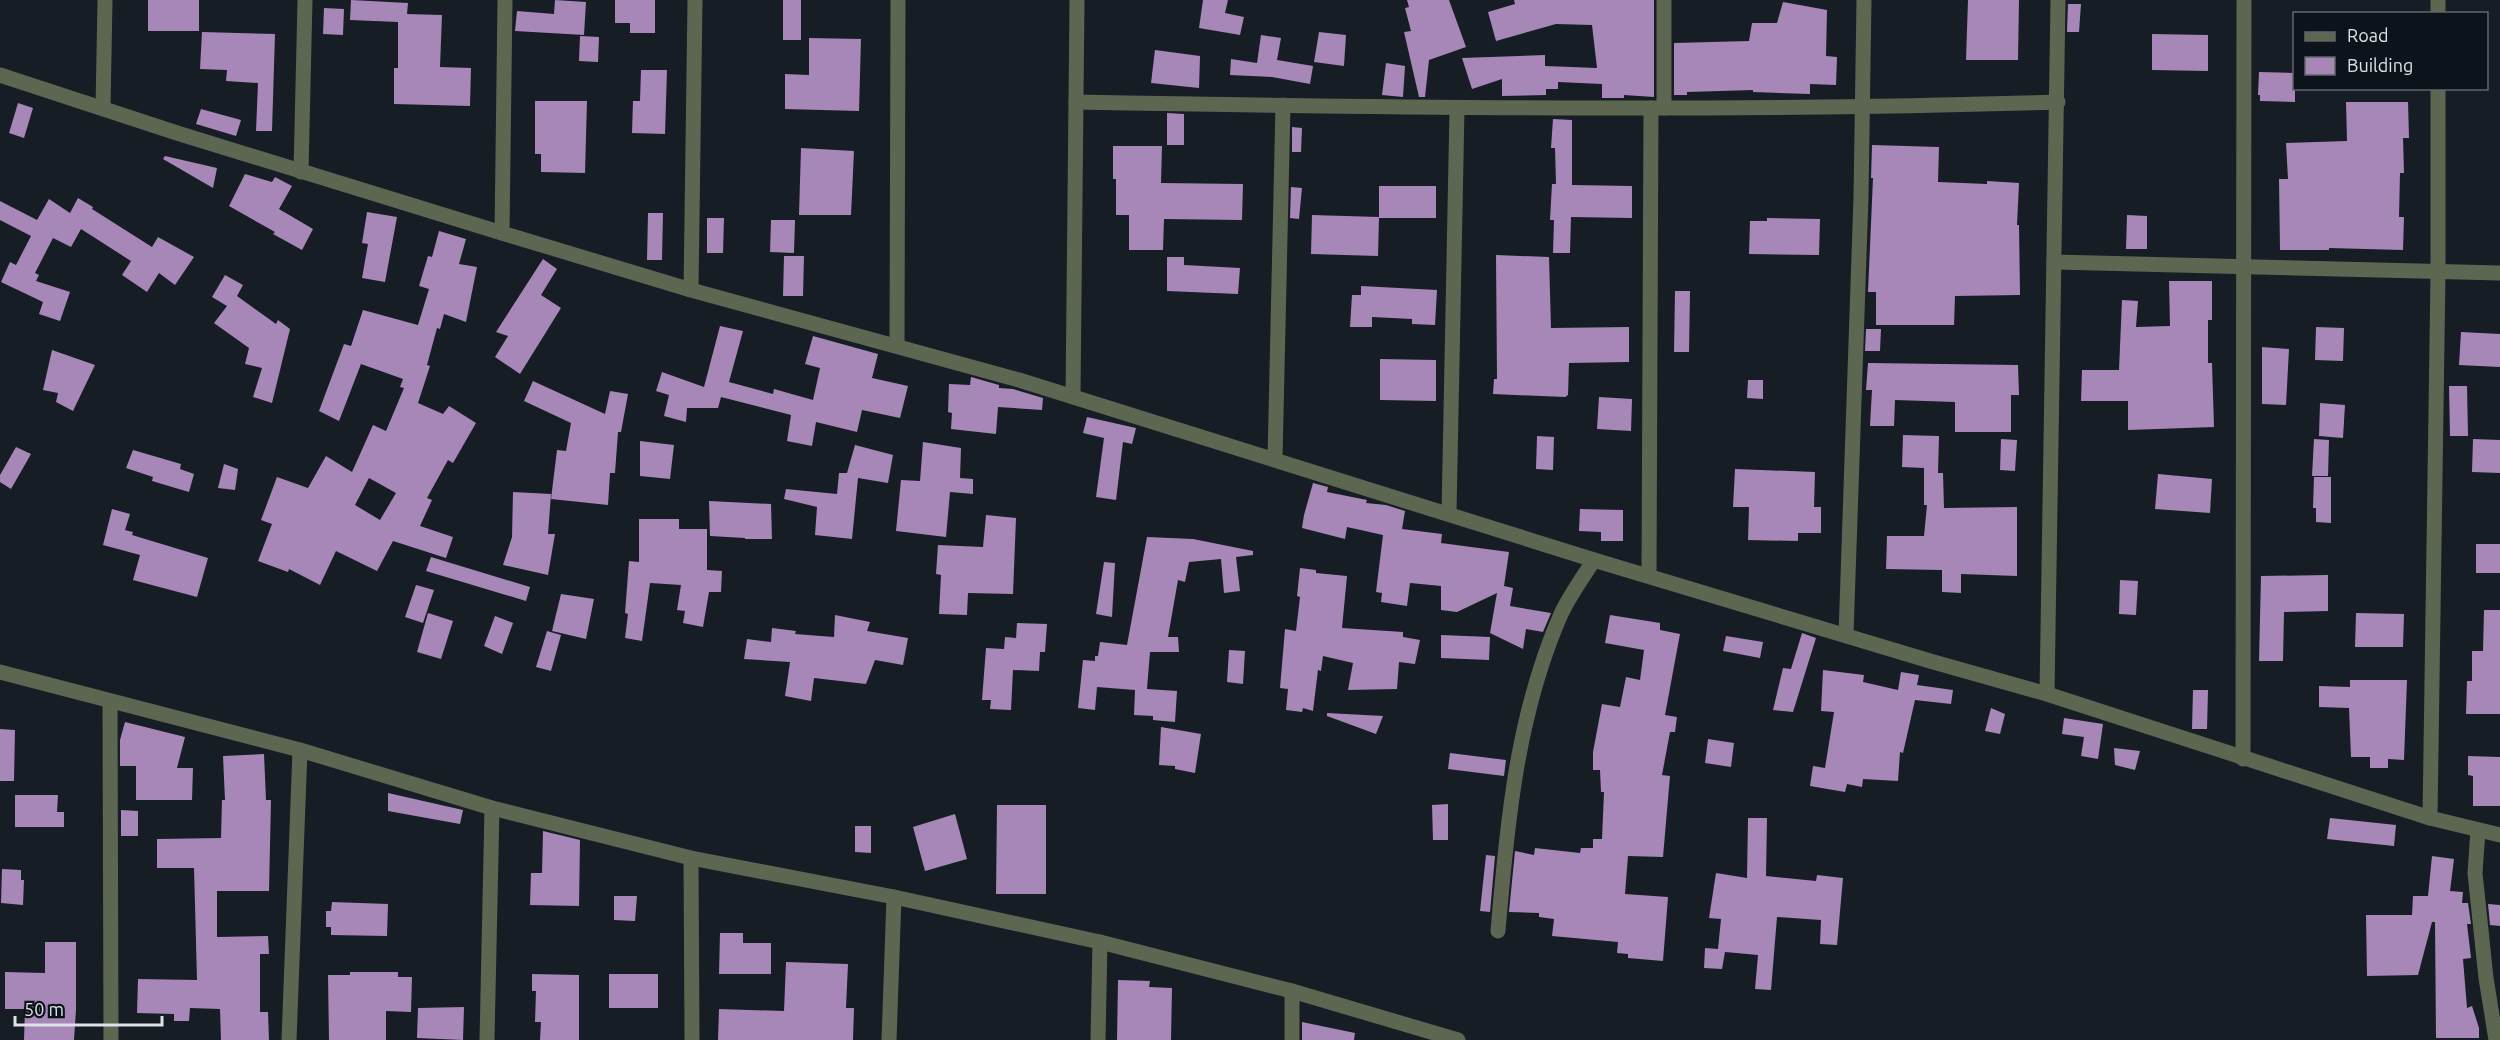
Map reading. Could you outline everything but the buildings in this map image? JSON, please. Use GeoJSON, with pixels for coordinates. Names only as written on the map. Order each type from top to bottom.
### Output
{"type":"FeatureCollection","features":[{"type":"Feature","properties":{"kind":"street"},"geometry":{"type":"LineString","coordinates":[[103,108],[105,0]]}},
{"type":"Feature","properties":{"kind":"street"},"geometry":{"type":"LineString","coordinates":[[302,172],[305,0]]}},
{"type":"Feature","properties":{"kind":"street"},"geometry":{"type":"LineString","coordinates":[[502,233],[505,0]]}},
{"type":"Feature","properties":{"kind":"street"},"geometry":{"type":"LineString","coordinates":[[692,290],[695,0]]}},
{"type":"Feature","properties":{"kind":"street"},"geometry":{"type":"LineString","coordinates":[[897,346],[898,0]]}},
{"type":"Feature","properties":{"kind":"street"},"geometry":{"type":"LineString","coordinates":[[1073,397],[1077,0]]}},
{"type":"Feature","properties":{"kind":"street"},"geometry":{"type":"LineString","coordinates":[[1649,575],[1658,108],[1664,0]]}},
{"type":"Feature","properties":{"kind":"street"},"geometry":{"type":"LineString","coordinates":[[1846,635],[1864,0]]}},
{"type":"Feature","properties":{"kind":"street"},"geometry":{"type":"LineString","coordinates":[[2047,694],[2058,0]]}},
{"type":"Feature","properties":{"kind":"street"},"geometry":{"type":"LineString","coordinates":[[2243,759],[2244,0]]}},
{"type":"Feature","properties":{"kind":"street"},"geometry":{"type":"LineString","coordinates":[[0,75],[302,172],[502,233],[692,290],[1073,397],[1594,560],[2047,694],[2430,818],[2500,835]]}},
{"type":"Feature","properties":{"kind":"street"},"geometry":{"type":"LineString","coordinates":[[2430,818],[2438,273],[2438,90]]}},
{"type":"Feature","properties":{"kind":"street"},"geometry":{"type":"LineString","coordinates":[[1076,102],[1457,109],[1862,108],[2058,102]]}},
{"type":"Feature","properties":{"kind":"street"},"geometry":{"type":"LineString","coordinates":[[1275,459],[1283,105]]}},
{"type":"Feature","properties":{"kind":"street"},"geometry":{"type":"LineString","coordinates":[[1449,513],[1457,109]]}},
{"type":"Feature","properties":{"kind":"street"},"geometry":{"type":"LineString","coordinates":[[2054,262],[2500,273]]}},
{"type":"Feature","properties":{"kind":"street"},"geometry":{"type":"LineString","coordinates":[[1498,931],[1509,806],[1524,730],[1537,680],[1562,613],[1594,560]]}},
{"type":"Feature","properties":{"kind":"street"},"geometry":{"type":"LineString","coordinates":[[0,672],[300,750],[492,808],[691,858],[894,897],[1100,942],[1292,992],[1458,1040]]}},
{"type":"Feature","properties":{"kind":"street"},"geometry":{"type":"LineString","coordinates":[[110,701],[111,1040]]}},
{"type":"Feature","properties":{"kind":"street"},"geometry":{"type":"LineString","coordinates":[[289,1040],[300,750]]}},
{"type":"Feature","properties":{"kind":"street"},"geometry":{"type":"LineString","coordinates":[[487,1040],[492,808]]}},
{"type":"Feature","properties":{"kind":"street"},"geometry":{"type":"LineString","coordinates":[[2478,830],[2475,873],[2486,978],[2496,1040]]}},
{"type":"Feature","properties":{"kind":"street"},"geometry":{"type":"LineString","coordinates":[[691,858],[692,1040]]}},
{"type":"Feature","properties":{"kind":"street"},"geometry":{"type":"LineString","coordinates":[[890,1040],[894,897]]}},
{"type":"Feature","properties":{"kind":"street"},"geometry":{"type":"LineString","coordinates":[[1098,1040],[1100,942]]}},
{"type":"Feature","properties":{"kind":"street"},"geometry":{"type":"LineString","coordinates":[[1292,992],[1292,1040]]}}]}
